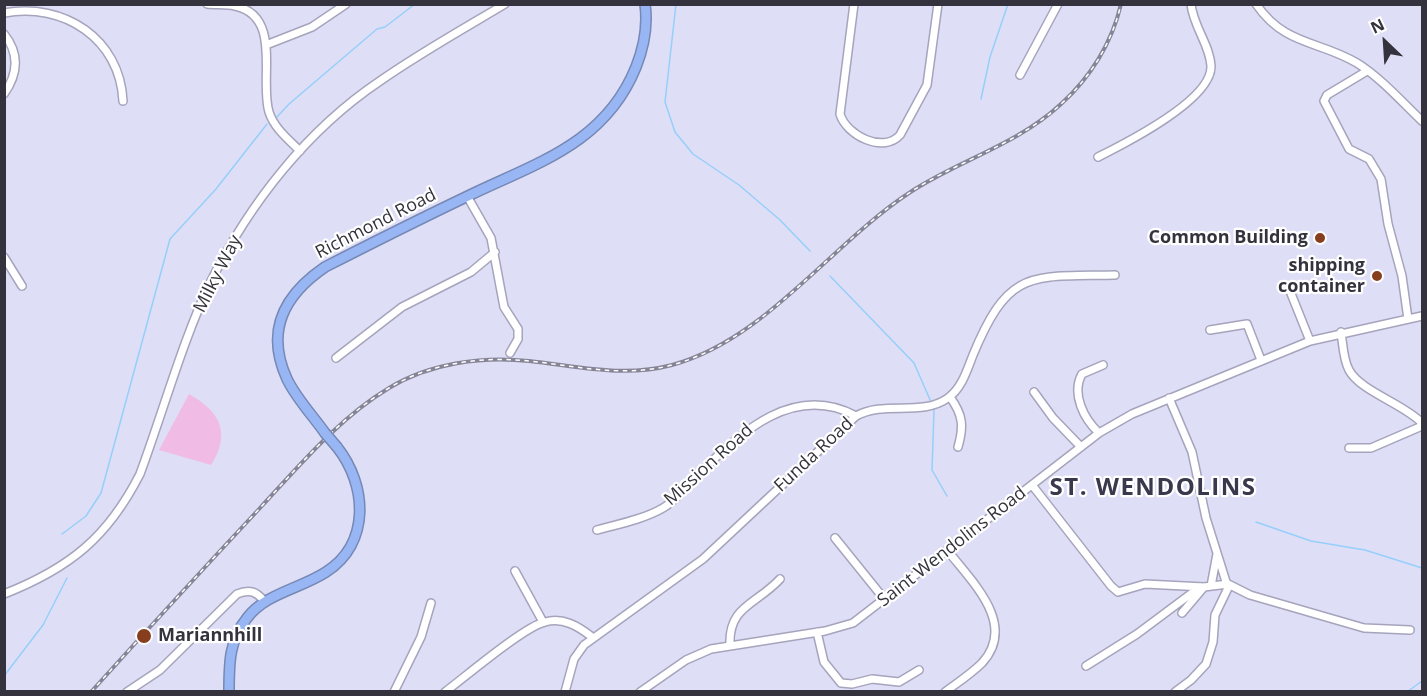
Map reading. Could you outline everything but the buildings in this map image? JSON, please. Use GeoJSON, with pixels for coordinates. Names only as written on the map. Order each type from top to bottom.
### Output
{"type":"FeatureCollection","features":[{"type":"Feature","properties":{"kind":"highway","name":"Richmond Road"},"geometry":{"type":"LineString","coordinates":[[229,692],[232,644],[246,618],[264,601],[327,572],[338,562],[355,537],[360,519],[357,480],[348,461],[288,381],[282,366],[279,328],[289,300],[303,283],[325,267],[573,146],[608,113],[631,79],[641,54],[645,33],[645,4]]}},
{"type":"Feature","properties":{"kind":"street"},"geometry":{"type":"LineString","coordinates":[[207,4],[244,9],[258,23],[266,45],[268,111],[279,130],[300,151]]}},
{"type":"Feature","properties":{"kind":"street"},"geometry":{"type":"LineString","coordinates":[[266,45],[312,27],[346,4]]}},
{"type":"Feature","properties":{"kind":"street","name":"Milky Way"},"geometry":{"type":"LineString","coordinates":[[4,594],[42,578],[74,558],[116,516],[140,474],[211,282],[260,199],[300,151],[339,113],[379,81],[505,4]]}},
{"type":"Feature","properties":{"kind":"street"},"geometry":{"type":"LineString","coordinates":[[854,4],[840,114],[849,127],[871,142],[883,144],[894,141],[900,135],[927,85],[938,4]]}},
{"type":"Feature","properties":{"kind":"street"},"geometry":{"type":"LineString","coordinates":[[1022,72],[1059,4]]}},
{"type":"Feature","properties":{"kind":"street"},"geometry":{"type":"LineString","coordinates":[[1098,157],[1155,128],[1199,90],[1208,77],[1210,62],[1191,4]]}},
{"type":"Feature","properties":{"kind":"street"},"geometry":{"type":"LineString","coordinates":[[1256,4],[1267,20],[1281,32],[1300,42],[1348,59],[1367,70],[1422,121]]}},
{"type":"Feature","properties":{"kind":"street"},"geometry":{"type":"LineString","coordinates":[[4,13],[28,11],[52,14],[81,25],[108,51],[122,83],[123,101]]}},
{"type":"Feature","properties":{"kind":"street"},"geometry":{"type":"LineString","coordinates":[[4,34],[13,48],[16,65],[13,79],[4,94]]}},
{"type":"Feature","properties":{"kind":"street"},"geometry":{"type":"LineString","coordinates":[[1367,70],[1325,96],[1324,105],[1347,147],[1371,160],[1381,179],[1388,224],[1402,276],[1408,319]]}},
{"type":"Feature","properties":{"kind":"street"},"geometry":{"type":"LineString","coordinates":[[467,196],[488,231],[495,252],[504,307],[518,329],[518,339],[510,353]]}},
{"type":"Feature","properties":{"kind":"street"},"geometry":{"type":"LineString","coordinates":[[336,358],[402,307],[471,272],[495,252]]}},
{"type":"Feature","properties":{"kind":"street"},"geometry":{"type":"LineString","coordinates":[[4,257],[22,286]]}},
{"type":"Feature","properties":{"kind":"street"},"geometry":{"type":"LineString","coordinates":[[958,447],[963,425],[960,412],[950,397],[963,380],[996,306],[1014,289],[1041,277],[1115,275]]}},
{"type":"Feature","properties":{"kind":"street"},"geometry":{"type":"LineString","coordinates":[[1290,291],[1310,341]]}},
{"type":"Feature","properties":{"kind":"street","name":"Saint Wendolins Road"},"geometry":{"type":"LineString","coordinates":[[640,692],[699,653],[853,623],[1099,433],[1132,414],[1310,341],[1341,332],[1422,316]]}},
{"type":"Feature","properties":{"kind":"street"},"geometry":{"type":"LineString","coordinates":[[1210,330],[1247,324],[1261,360]]}},
{"type":"Feature","properties":{"kind":"street"},"geometry":{"type":"LineString","coordinates":[[1341,332],[1346,362],[1352,375],[1410,411],[1422,425],[1371,448],[1348,448]]}},
{"type":"Feature","properties":{"kind":"street"},"geometry":{"type":"LineString","coordinates":[[1099,433],[1085,415],[1078,384],[1084,373],[1103,365]]}},
{"type":"Feature","properties":{"kind":"street"},"geometry":{"type":"LineString","coordinates":[[1034,392],[1053,418],[1081,447]]}},
{"type":"Feature","properties":{"kind":"street","name":"Funda Road"},"geometry":{"type":"LineString","coordinates":[[565,692],[574,659],[592,637],[702,559],[856,416],[882,407],[926,407],[950,397]]}},
{"type":"Feature","properties":{"kind":"street"},"geometry":{"type":"LineString","coordinates":[[1169,398],[1198,470],[1203,509],[1228,584],[1227,593],[1215,615],[1212,648],[1206,664],[1191,680],[1175,692]]}},
{"type":"Feature","properties":{"kind":"street","name":"Mission Road"},"geometry":{"type":"LineString","coordinates":[[597,530],[663,508],[729,443],[770,416],[819,404],[842,408],[856,416]]}},
{"type":"Feature","properties":{"kind":"street"},"geometry":{"type":"LineString","coordinates":[[1032,485],[1115,590],[1120,592],[1145,585],[1205,587],[1228,584],[1250,595],[1364,628],[1410,630]]}},
{"type":"Feature","properties":{"kind":"street"},"geometry":{"type":"LineString","coordinates":[[835,538],[885,600]]}},
{"type":"Feature","properties":{"kind":"street"},"geometry":{"type":"LineString","coordinates":[[945,692],[986,658],[992,646],[994,625],[985,598],[948,551]]}},
{"type":"Feature","properties":{"kind":"street"},"geometry":{"type":"LineString","coordinates":[[1182,613],[1205,587],[1217,554]]}},
{"type":"Feature","properties":{"kind":"street"},"geometry":{"type":"LineString","coordinates":[[515,571],[543,622]]}},
{"type":"Feature","properties":{"kind":"street"},"geometry":{"type":"LineString","coordinates":[[730,646],[730,627],[733,619],[769,591],[780,579]]}},
{"type":"Feature","properties":{"kind":"street"},"geometry":{"type":"LineString","coordinates":[[1086,666],[1205,587]]}},
{"type":"Feature","properties":{"kind":"street"},"geometry":{"type":"LineString","coordinates":[[127,692],[160,669],[237,594],[250,591],[259,594],[264,601]]}},
{"type":"Feature","properties":{"kind":"street"},"geometry":{"type":"LineString","coordinates":[[394,692],[421,637],[431,603]]}},
{"type":"Feature","properties":{"kind":"street"},"geometry":{"type":"LineString","coordinates":[[445,692],[543,622],[566,622],[582,629],[592,637]]}},
{"type":"Feature","properties":{"kind":"street"},"geometry":{"type":"LineString","coordinates":[[816,632],[824,662],[841,683],[852,684],[872,679],[899,682],[919,670]]}},
{"type":"Feature","properties":{"kind":"shaded area"},"geometry":{"type":"Polygon","coordinates":[[[189,394],[215,415],[219,424],[221,442],[211,465],[159,450],[189,394]]]}},
{"type":"Feature","properties":{"kind":"waterway"},"geometry":{"type":"LineString","coordinates":[[277,117],[289,104],[377,29],[385,27],[415,4]]}},
{"type":"Feature","properties":{"kind":"waterway"},"geometry":{"type":"LineString","coordinates":[[676,4],[665,102],[675,132],[693,154],[739,185],[780,220],[810,251]]}},
{"type":"Feature","properties":{"kind":"waterway"},"geometry":{"type":"LineString","coordinates":[[981,99],[990,57],[1008,4]]}},
{"type":"Feature","properties":{"kind":"waterway"},"geometry":{"type":"LineString","coordinates":[[62,534],[86,516],[101,493],[170,239],[216,189],[267,124]]}},
{"type":"Feature","properties":{"kind":"waterway"},"geometry":{"type":"LineString","coordinates":[[830,276],[914,363],[931,402]]}},
{"type":"Feature","properties":{"kind":"waterway"},"geometry":{"type":"LineString","coordinates":[[934,410],[932,470],[947,496]]}},
{"type":"Feature","properties":{"kind":"waterway"},"geometry":{"type":"LineString","coordinates":[[1256,522],[1311,541],[1365,550],[1422,568]]}},
{"type":"Feature","properties":{"kind":"waterway"},"geometry":{"type":"LineString","coordinates":[[4,676],[43,625],[67,578]]}},
{"type":"Feature","properties":{"kind":"waterway"},"geometry":{"type":"LineString","coordinates":[[1407,692],[1422,681]]}},
{"type":"Feature","properties":{"kind":"railway"},"geometry":{"type":"LineString","coordinates":[[91,692],[305,459],[336,428],[371,400],[405,379],[457,363],[511,360],[600,370],[636,371],[672,365],[706,353],[737,335],[767,313],[880,214],[909,193],[1025,131],[1061,104],[1081,83],[1106,46],[1121,4]]}},
{"type":"Feature","properties":{"kind":"place","name":"Common Building"},"geometry":{"type":"Point","coordinates":[1320,238]}},
{"type":"Feature","properties":{"kind":"place","name":"shipping container"},"geometry":{"type":"Point","coordinates":[1377,276]}},
{"type":"Feature","properties":{"kind":"place","name":"Mariannhill"},"geometry":{"type":"Point","coordinates":[144,636]}},
{"type":"Feature","properties":{"kind":"district","name":"ST. WENDOLINS"},"geometry":{"type":"Point","coordinates":[1153,488]}}]}
